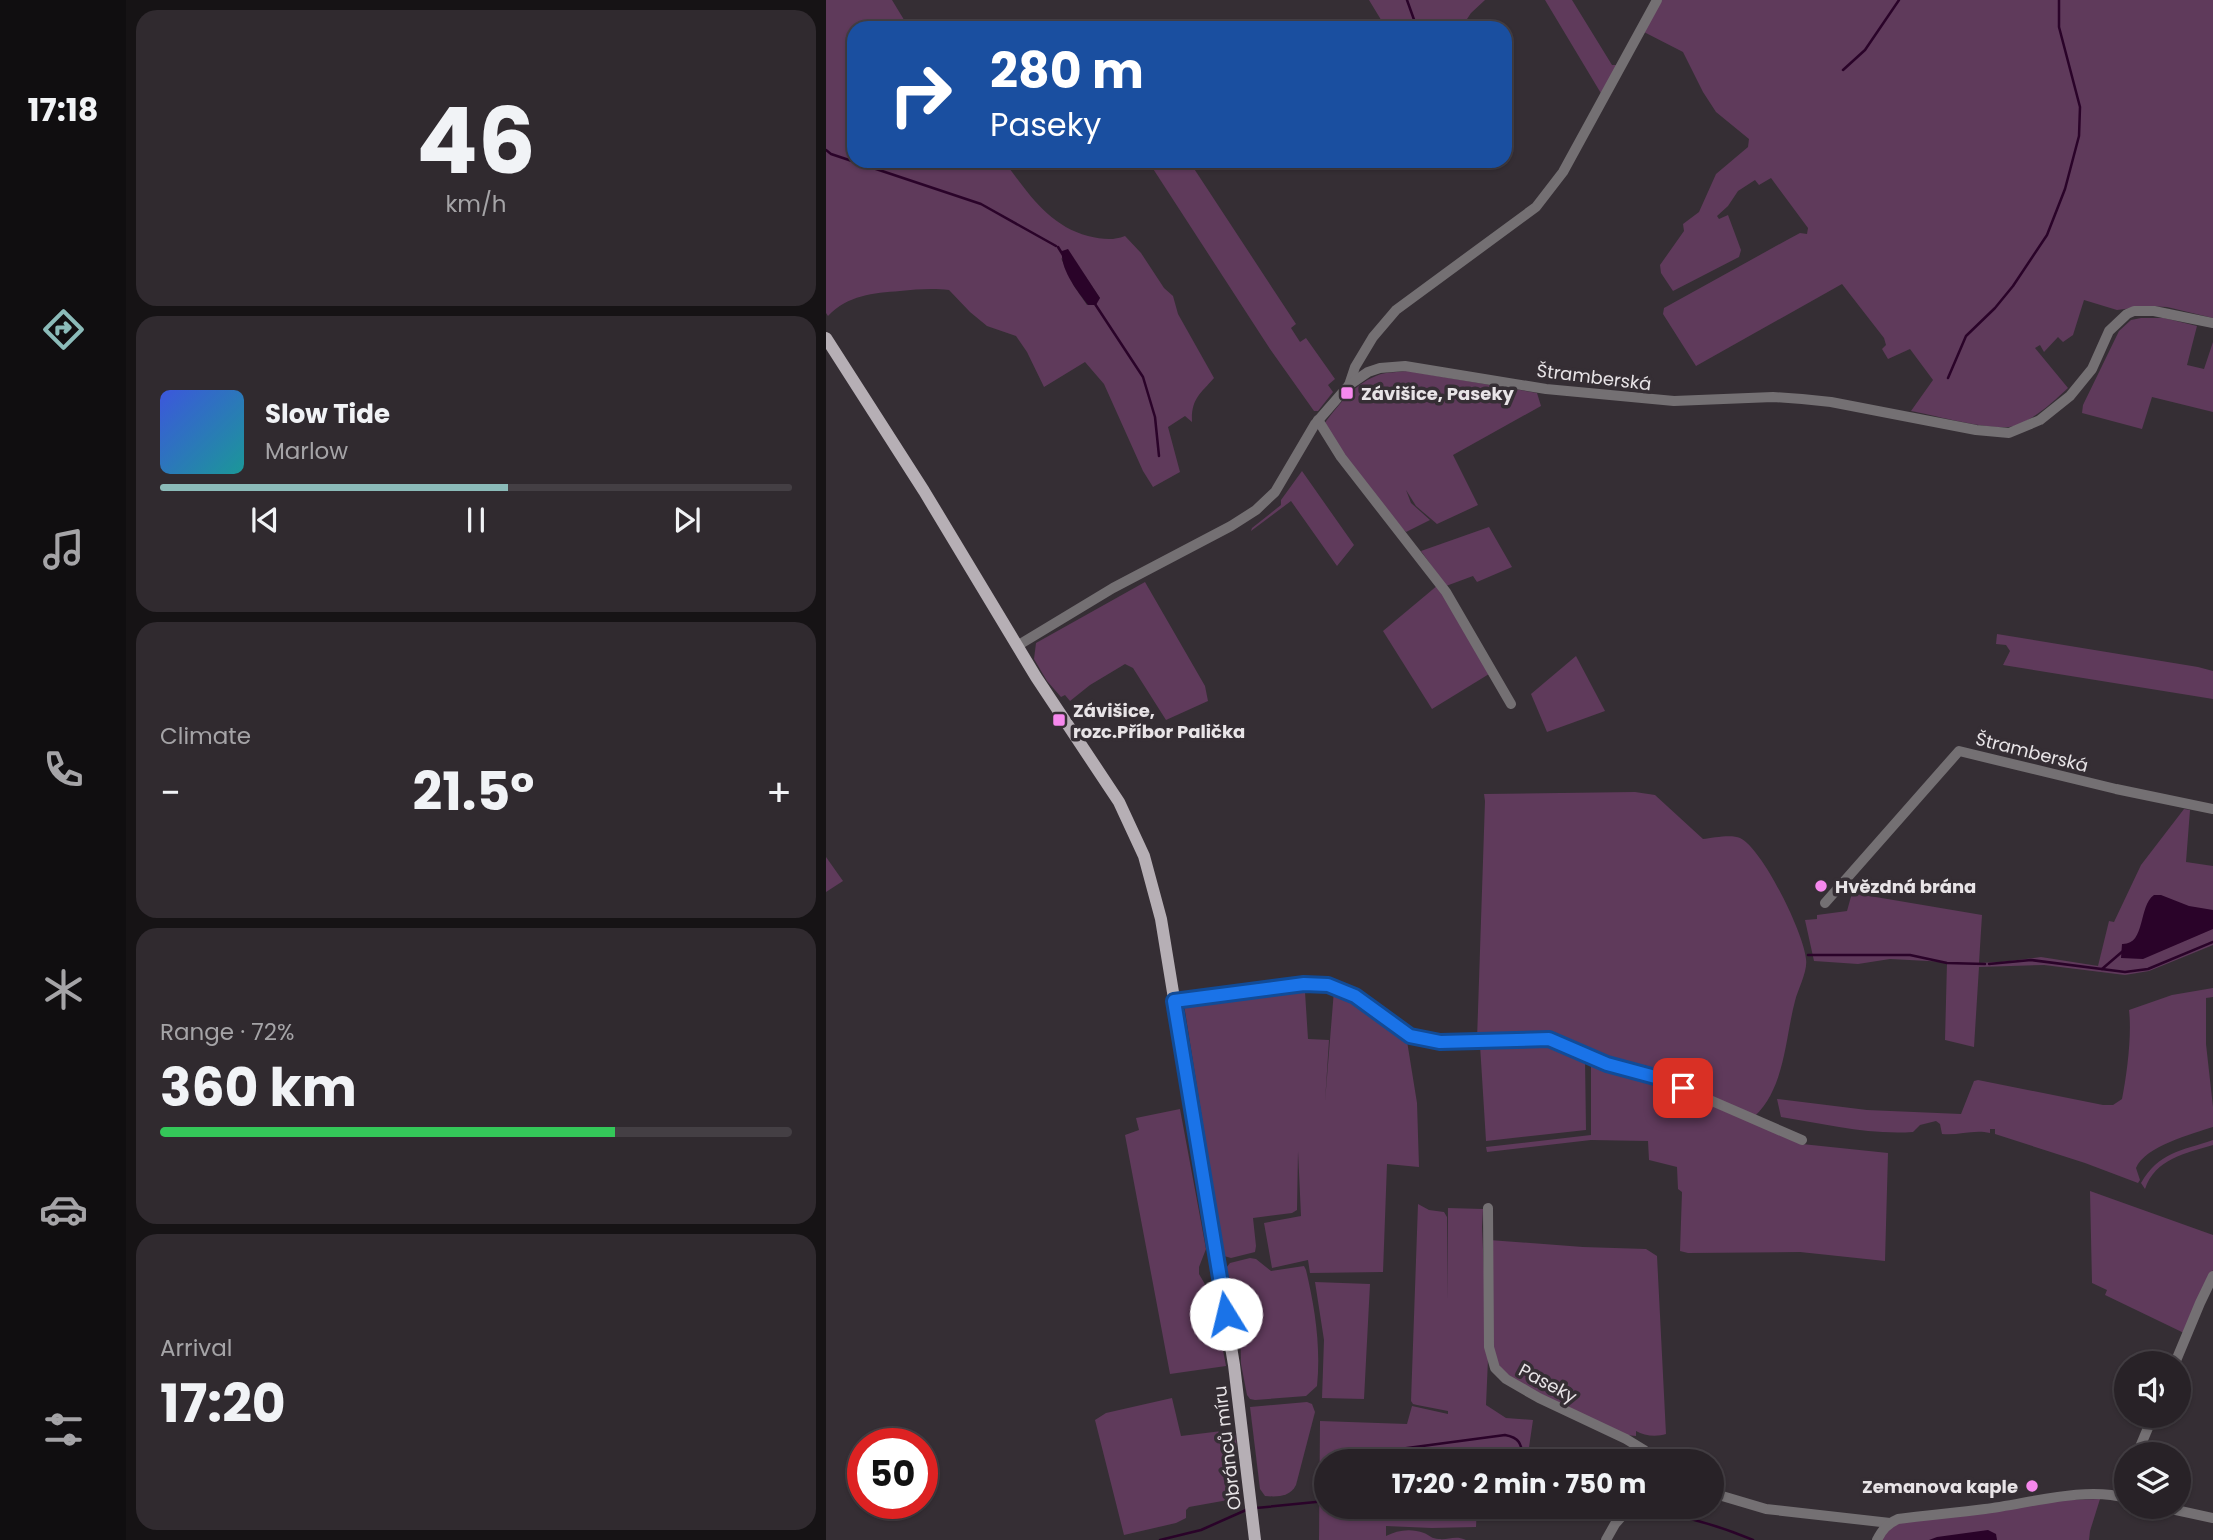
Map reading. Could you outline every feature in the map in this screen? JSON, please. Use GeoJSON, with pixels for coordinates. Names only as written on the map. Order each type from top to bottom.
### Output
{"type":"FeatureCollection","features":[{"type":"Feature","properties":{"kind":"main road","name":"Obránců míru"},"geometry":{"type":"LineString","coordinates":[[826,338],[924,491],[1017,646],[1113,793],[1144,856],[1157,904],[1236,1375],[1255,1540]]}},
{"type":"Feature","properties":{"kind":"street"},"geometry":{"type":"LineString","coordinates":[[1349,385],[1355,367],[1373,337],[1396,310],[1536,207],[1563,172],[1657,0]]}},
{"type":"Feature","properties":{"kind":"street","name":"Štramberská"},"geometry":{"type":"LineString","coordinates":[[1017,646],[1071,612],[1256,510],[1280,485],[1318,420],[1349,385],[1368,372],[1405,366],[1546,389],[1674,401],[1773,397],[1802,399],[1831,402],[1976,430],[2009,433],[2040,420],[2070,396],[2092,369],[2109,331],[2127,314],[2134,311],[2154,311],[2213,323]]}},
{"type":"Feature","properties":{"kind":"street"},"geometry":{"type":"LineString","coordinates":[[1318,420],[1341,457],[1446,592],[1511,704]]}},
{"type":"Feature","properties":{"kind":"street","name":"Štramberská"},"geometry":{"type":"LineString","coordinates":[[1825,903],[1959,751],[2213,809]]}},
{"type":"Feature","properties":{"kind":"street"},"geometry":{"type":"LineString","coordinates":[[1174,1001],[1304,984],[1328,985],[1355,996],[1410,1036],[1440,1042],[1549,1039],[1607,1064],[1659,1078],[1802,1140]]}},
{"type":"Feature","properties":{"kind":"street","name":"Paseky"},"geometry":{"type":"LineString","coordinates":[[1488,1208],[1489,1348],[1495,1368],[1506,1379],[1538,1398],[1642,1449]]}},
{"type":"Feature","properties":{"kind":"street"},"geometry":{"type":"LineString","coordinates":[[2180,1351],[2213,1276]]}},
{"type":"Feature","properties":{"kind":"street"},"geometry":{"type":"LineString","coordinates":[[1724,1497],[1766,1509],[1890,1523],[1912,1517],[1980,1510],[2056,1497],[2114,1496]]}},
{"type":"Feature","properties":{"kind":"street"},"geometry":{"type":"LineString","coordinates":[[2191,1513],[2213,1518]]}},
{"type":"Feature","properties":{"kind":"street"},"geometry":{"type":"LineString","coordinates":[[1606,1540],[1621,1519]]}},
{"type":"Feature","properties":{"kind":"street"},"geometry":{"type":"LineString","coordinates":[[1877,1540],[1890,1523]]}},
{"type":"Feature","properties":{"kind":"shaded area"},"geometry":{"type":"Polygon","coordinates":[[[826,0],[892,0],[905,21],[847,21],[847,168],[1009,168],[1040,206],[1062,224],[1074,231],[1098,238],[1125,236],[1173,296],[1178,314],[1214,378],[1195,402],[1192,422],[1185,416],[1168,427],[1180,472],[1153,487],[1143,471],[1104,384],[1085,362],[1044,387],[1016,336],[987,326],[949,290],[919,289],[871,294],[852,299],[828,316],[826,0]],[[1061,258],[1074,286],[1087,305],[1100,298],[1085,276],[1061,258]]]}},
{"type":"Feature","properties":{"kind":"shaded area"},"geometry":{"type":"Polygon","coordinates":[[[1369,0],[1485,0],[1466,21],[1382,21],[1369,0]]]}},
{"type":"Feature","properties":{"kind":"shaded area"},"geometry":{"type":"Polygon","coordinates":[[[1545,0],[1572,0],[1612,65],[1618,65],[1602,95],[1545,0]]]}},
{"type":"Feature","properties":{"kind":"shaded area"},"geometry":{"type":"Polygon","coordinates":[[[1662,0],[2213,0],[2213,318],[2167,307],[2148,306],[2117,310],[2084,300],[2073,335],[2063,342],[2058,337],[2044,352],[2040,345],[2035,348],[2068,388],[2029,420],[2005,427],[1979,425],[1911,411],[1933,380],[1910,349],[1888,359],[1882,349],[1886,345],[1884,338],[1842,284],[1696,366],[1663,314],[1664,308],[1800,233],[1807,234],[1808,228],[1771,178],[1759,185],[1755,180],[1738,191],[1717,216],[1719,219],[1728,215],[1741,250],[1739,257],[1673,291],[1661,273],[1660,265],[1684,231],[1683,224],[1699,212],[1716,174],[1748,147],[1749,139],[1716,112],[1683,52],[1642,31],[1662,0]]]}},
{"type":"Feature","properties":{"kind":"shaded area"},"geometry":{"type":"Polygon","coordinates":[[[1153,168],[1194,168],[1296,324],[1291,328],[1300,342],[1306,338],[1335,379],[1328,385],[1333,392],[1318,411],[1314,411],[1270,349],[1153,168]]]}},
{"type":"Feature","properties":{"kind":"shaded area"},"geometry":{"type":"Polygon","coordinates":[[[1068,249],[1100,298],[1096,305],[1088,305],[1066,272],[1062,251],[1068,249]]]}},
{"type":"Feature","properties":{"kind":"shaded area"},"geometry":{"type":"Polygon","coordinates":[[[2164,318],[2197,326],[2187,365],[2204,369],[2213,342],[2213,412],[2152,397],[2142,429],[2082,413],[2083,405],[2119,331],[2131,320],[2164,318]]]}},
{"type":"Feature","properties":{"kind":"shaded area"},"geometry":{"type":"Polygon","coordinates":[[[1408,371],[1537,393],[1541,406],[1453,455],[1478,505],[1437,524],[1416,506],[1406,490],[1411,503],[1430,520],[1406,532],[1353,468],[1324,424],[1342,402],[1364,382],[1381,374],[1408,371]]]}},
{"type":"Feature","properties":{"kind":"shaded area"},"geometry":{"type":"Polygon","coordinates":[[[1302,471],[1354,545],[1337,566],[1291,501],[1251,531],[1281,505],[1281,500],[1302,471]]]}},
{"type":"Feature","properties":{"kind":"shaded area"},"geometry":{"type":"Polygon","coordinates":[[[1489,527],[1512,567],[1477,582],[1473,576],[1446,586],[1421,551],[1489,527]]]}},
{"type":"Feature","properties":{"kind":"shaded area"},"geometry":{"type":"Polygon","coordinates":[[[1145,582],[1205,686],[1208,701],[1166,720],[1133,668],[1125,664],[1090,685],[1070,701],[1065,695],[1061,697],[1047,681],[1034,659],[1036,643],[1145,582]]]}},
{"type":"Feature","properties":{"kind":"shaded area"},"geometry":{"type":"Polygon","coordinates":[[[1438,585],[1489,674],[1432,709],[1383,631],[1438,585]]]}},
{"type":"Feature","properties":{"kind":"shaded area"},"geometry":{"type":"Polygon","coordinates":[[[1997,634],[2213,671],[2213,699],[2003,665],[2010,651],[2006,645],[1996,644],[1997,634]]]}},
{"type":"Feature","properties":{"kind":"shaded area"},"geometry":{"type":"Polygon","coordinates":[[[1576,656],[1605,711],[1547,732],[1531,694],[1576,656]]]}},
{"type":"Feature","properties":{"kind":"shaded area"},"geometry":{"type":"Polygon","coordinates":[[[1635,792],[1655,795],[1703,839],[1736,837],[1749,845],[1781,893],[1804,947],[1806,969],[1795,1001],[1778,1077],[1765,1104],[1755,1116],[1550,1037],[1477,1040],[1484,794],[1635,792]]]}},
{"type":"Feature","properties":{"kind":"shaded area"},"geometry":{"type":"Polygon","coordinates":[[[2184,809],[2190,810],[2186,862],[2213,866],[2213,945],[2149,971],[2125,975],[2044,965],[1979,967],[1974,1047],[1945,1040],[1947,962],[1890,959],[1858,964],[1814,961],[1805,920],[1817,919],[1817,915],[1847,911],[1852,893],[1982,915],[1979,963],[2041,957],[2098,966],[2109,921],[2114,922],[2141,865],[2184,809]]]}},
{"type":"Feature","properties":{"kind":"shaded area"},"geometry":{"type":"Polygon","coordinates":[[[826,857],[843,881],[826,892],[826,857]]]}},
{"type":"Feature","properties":{"kind":"shaded area"},"geometry":{"type":"Polygon","coordinates":[[[2154,895],[2213,910],[2213,929],[2143,959],[2121,958],[2122,944],[2130,943],[2135,938],[2149,900],[2154,895]]]}},
{"type":"Feature","properties":{"kind":"shaded area"},"geometry":{"type":"Polygon","coordinates":[[[1300,987],[1305,992],[1308,1039],[1329,1040],[1325,1102],[1334,990],[1357,1002],[1407,1041],[1417,1103],[1419,1167],[1387,1164],[1383,1272],[1310,1273],[1308,1260],[1272,1268],[1264,1223],[1301,1216],[1298,1151],[1297,1210],[1253,1218],[1255,1252],[1231,1258],[1224,1256],[1184,1005],[1300,987]]]}},
{"type":"Feature","properties":{"kind":"shaded area"},"geometry":{"type":"Polygon","coordinates":[[[2213,988],[2213,997],[2206,998],[2206,1044],[2213,1127],[2170,1142],[2149,1153],[2136,1168],[2140,1180],[2138,1183],[1995,1134],[1995,1129],[1990,1129],[1990,1133],[1942,1134],[1940,1124],[1936,1121],[1920,1125],[1913,1132],[1896,1133],[1781,1117],[1777,1099],[1867,1110],[1961,1114],[1974,1081],[1978,1080],[2113,1105],[2122,1099],[2124,1089],[2129,1010],[2172,995],[2213,988]]]}},
{"type":"Feature","properties":{"kind":"shaded area"},"geometry":{"type":"Polygon","coordinates":[[[1521,1044],[1546,1047],[1585,1058],[1586,1130],[1486,1141],[1480,1045],[1521,1044]]]}},
{"type":"Feature","properties":{"kind":"shaded area"},"geometry":{"type":"Polygon","coordinates":[[[1591,1061],[1650,1078],[1802,1144],[1888,1153],[1885,1261],[1800,1252],[1680,1251],[1682,1192],[1678,1189],[1677,1167],[1649,1160],[1648,1141],[1591,1140],[1487,1152],[1486,1147],[1591,1135],[1591,1061]]]}},
{"type":"Feature","properties":{"kind":"shaded area"},"geometry":{"type":"Polygon","coordinates":[[[1180,1109],[1206,1249],[1199,1274],[1213,1298],[1226,1366],[1170,1374],[1125,1135],[1139,1130],[1136,1118],[1180,1109]]]}},
{"type":"Feature","properties":{"kind":"shaded area"},"geometry":{"type":"Polygon","coordinates":[[[2213,1140],[2213,1145],[2164,1164],[2156,1171],[2145,1189],[2141,1183],[2163,1159],[2213,1140]]]}},
{"type":"Feature","properties":{"kind":"shaded area"},"geometry":{"type":"Polygon","coordinates":[[[2090,1191],[2213,1235],[2213,1270],[2186,1334],[2105,1295],[2107,1290],[2092,1283],[2090,1191]]]}},
{"type":"Feature","properties":{"kind":"shaded area"},"geometry":{"type":"Polygon","coordinates":[[[1418,1204],[1429,1210],[1444,1212],[1447,1217],[1448,1299],[1448,1208],[1483,1209],[1488,1359],[1486,1405],[1506,1418],[1533,1420],[1529,1449],[1320,1449],[1320,1421],[1407,1424],[1412,1406],[1448,1414],[1448,1411],[1413,1404],[1418,1204]]]}},
{"type":"Feature","properties":{"kind":"shaded area"},"geometry":{"type":"Polygon","coordinates":[[[1489,1240],[1646,1249],[1657,1256],[1666,1434],[1651,1436],[1636,1431],[1636,1436],[1626,1435],[1515,1382],[1501,1369],[1492,1351],[1489,1240]]]}},
{"type":"Feature","properties":{"kind":"shaded area"},"geometry":{"type":"Polygon","coordinates":[[[1256,1259],[1271,1271],[1304,1266],[1306,1270],[1318,1357],[1317,1386],[1306,1396],[1255,1400],[1247,1395],[1241,1364],[1240,1324],[1234,1310],[1233,1291],[1226,1268],[1230,1263],[1256,1259]]]}},
{"type":"Feature","properties":{"kind":"shaded area"},"geometry":{"type":"Polygon","coordinates":[[[1315,1282],[1370,1284],[1364,1399],[1322,1398],[1324,1340],[1315,1282]]]}},
{"type":"Feature","properties":{"kind":"shaded area"},"geometry":{"type":"Polygon","coordinates":[[[1172,1398],[1181,1436],[1230,1430],[1236,1436],[1237,1452],[1233,1460],[1231,1497],[1228,1500],[1189,1507],[1186,1510],[1186,1518],[1176,1523],[1124,1535],[1095,1420],[1106,1413],[1172,1398]]]}},
{"type":"Feature","properties":{"kind":"shaded area"},"geometry":{"type":"Polygon","coordinates":[[[1307,1402],[1312,1404],[1315,1412],[1296,1485],[1287,1494],[1265,1496],[1260,1489],[1250,1407],[1307,1402]]]}},
{"type":"Feature","properties":{"kind":"shaded area"},"geometry":{"type":"Polygon","coordinates":[[[2100,1499],[2089,1540],[1881,1540],[1891,1526],[1901,1522],[2068,1500],[2100,1499]]]}},
{"type":"Feature","properties":{"kind":"shaded area"},"geometry":{"type":"Polygon","coordinates":[[[1319,1519],[1476,1519],[1476,1527],[1386,1526],[1386,1536],[1409,1530],[1419,1531],[1437,1539],[1466,1540],[1319,1540],[1319,1519]]]}},
{"type":"Feature","properties":{"kind":"shaded area"},"geometry":{"type":"Polygon","coordinates":[[[1988,1530],[1996,1534],[1997,1540],[1929,1540],[1937,1537],[1988,1530]]]}},
{"type":"Feature","properties":{"kind":"waterway"},"geometry":{"type":"LineString","coordinates":[[1407,0],[1414,21]]}},
{"type":"Feature","properties":{"kind":"waterway"},"geometry":{"type":"LineString","coordinates":[[1843,70],[1865,50],[1899,0]]}},
{"type":"Feature","properties":{"kind":"waterway"},"geometry":{"type":"LineString","coordinates":[[1948,378],[1966,336],[2013,286],[2047,235],[2065,189],[2079,136],[2080,107],[2059,27],[2059,0]]}},
{"type":"Feature","properties":{"kind":"waterway"},"geometry":{"type":"LineString","coordinates":[[826,150],[847,159]]}},
{"type":"Feature","properties":{"kind":"waterway"},"geometry":{"type":"LineString","coordinates":[[873,168],[981,204],[1056,246]]}},
{"type":"Feature","properties":{"kind":"waterway"},"geometry":{"type":"LineString","coordinates":[[1058,247],[1063,255]]}},
{"type":"Feature","properties":{"kind":"waterway"},"geometry":{"type":"LineString","coordinates":[[1095,304],[1143,377],[1155,417],[1159,456]]}},
{"type":"Feature","properties":{"kind":"waterway"},"geometry":{"type":"LineString","coordinates":[[1989,964],[2031,960],[2125,972],[2148,969],[2213,942]]}},
{"type":"Feature","properties":{"kind":"waterway"},"geometry":{"type":"LineString","coordinates":[[2102,969],[2123,951]]}},
{"type":"Feature","properties":{"kind":"waterway"},"geometry":{"type":"LineString","coordinates":[[1808,955],[1910,955],[1947,963],[1985,964]]}},
{"type":"Feature","properties":{"kind":"waterway"},"geometry":{"type":"LineString","coordinates":[[1400,1449],[1505,1435],[1518,1441],[1521,1449]]}},
{"type":"Feature","properties":{"kind":"waterway"},"geometry":{"type":"LineString","coordinates":[[1256,1508],[1314,1502]]}},
{"type":"Feature","properties":{"kind":"waterway"},"geometry":{"type":"LineString","coordinates":[[1160,1540],[1201,1530],[1246,1510]]}},
{"type":"Feature","properties":{"kind":"waterway"},"geometry":{"type":"LineString","coordinates":[[1689,1519],[1753,1540]]}},
{"type":"Feature","properties":{"kind":"place","name":"Závišice, Paseky"},"geometry":{"type":"Point","coordinates":[1347,393]}},
{"type":"Feature","properties":{"kind":"place","name":"Závišice, rozc.Příbor Palička"},"geometry":{"type":"Point","coordinates":[1059,720]}},
{"type":"Feature","properties":{"kind":"place","name":"Hvězdná brána"},"geometry":{"type":"Point","coordinates":[1821,886]}},
{"type":"Feature","properties":{"kind":"place","name":"Zemanova kaple"},"geometry":{"type":"Point","coordinates":[2032,1486]}},
{"type":"Feature","properties":{"kind":"route"},"geometry":{"type":"LineString","coordinates":[[1226,1314],[1174,1001],[1304,984],[1328,985],[1355,996],[1410,1036],[1440,1042],[1549,1039],[1607,1064],[1659,1078],[1683,1088]]}}]}
